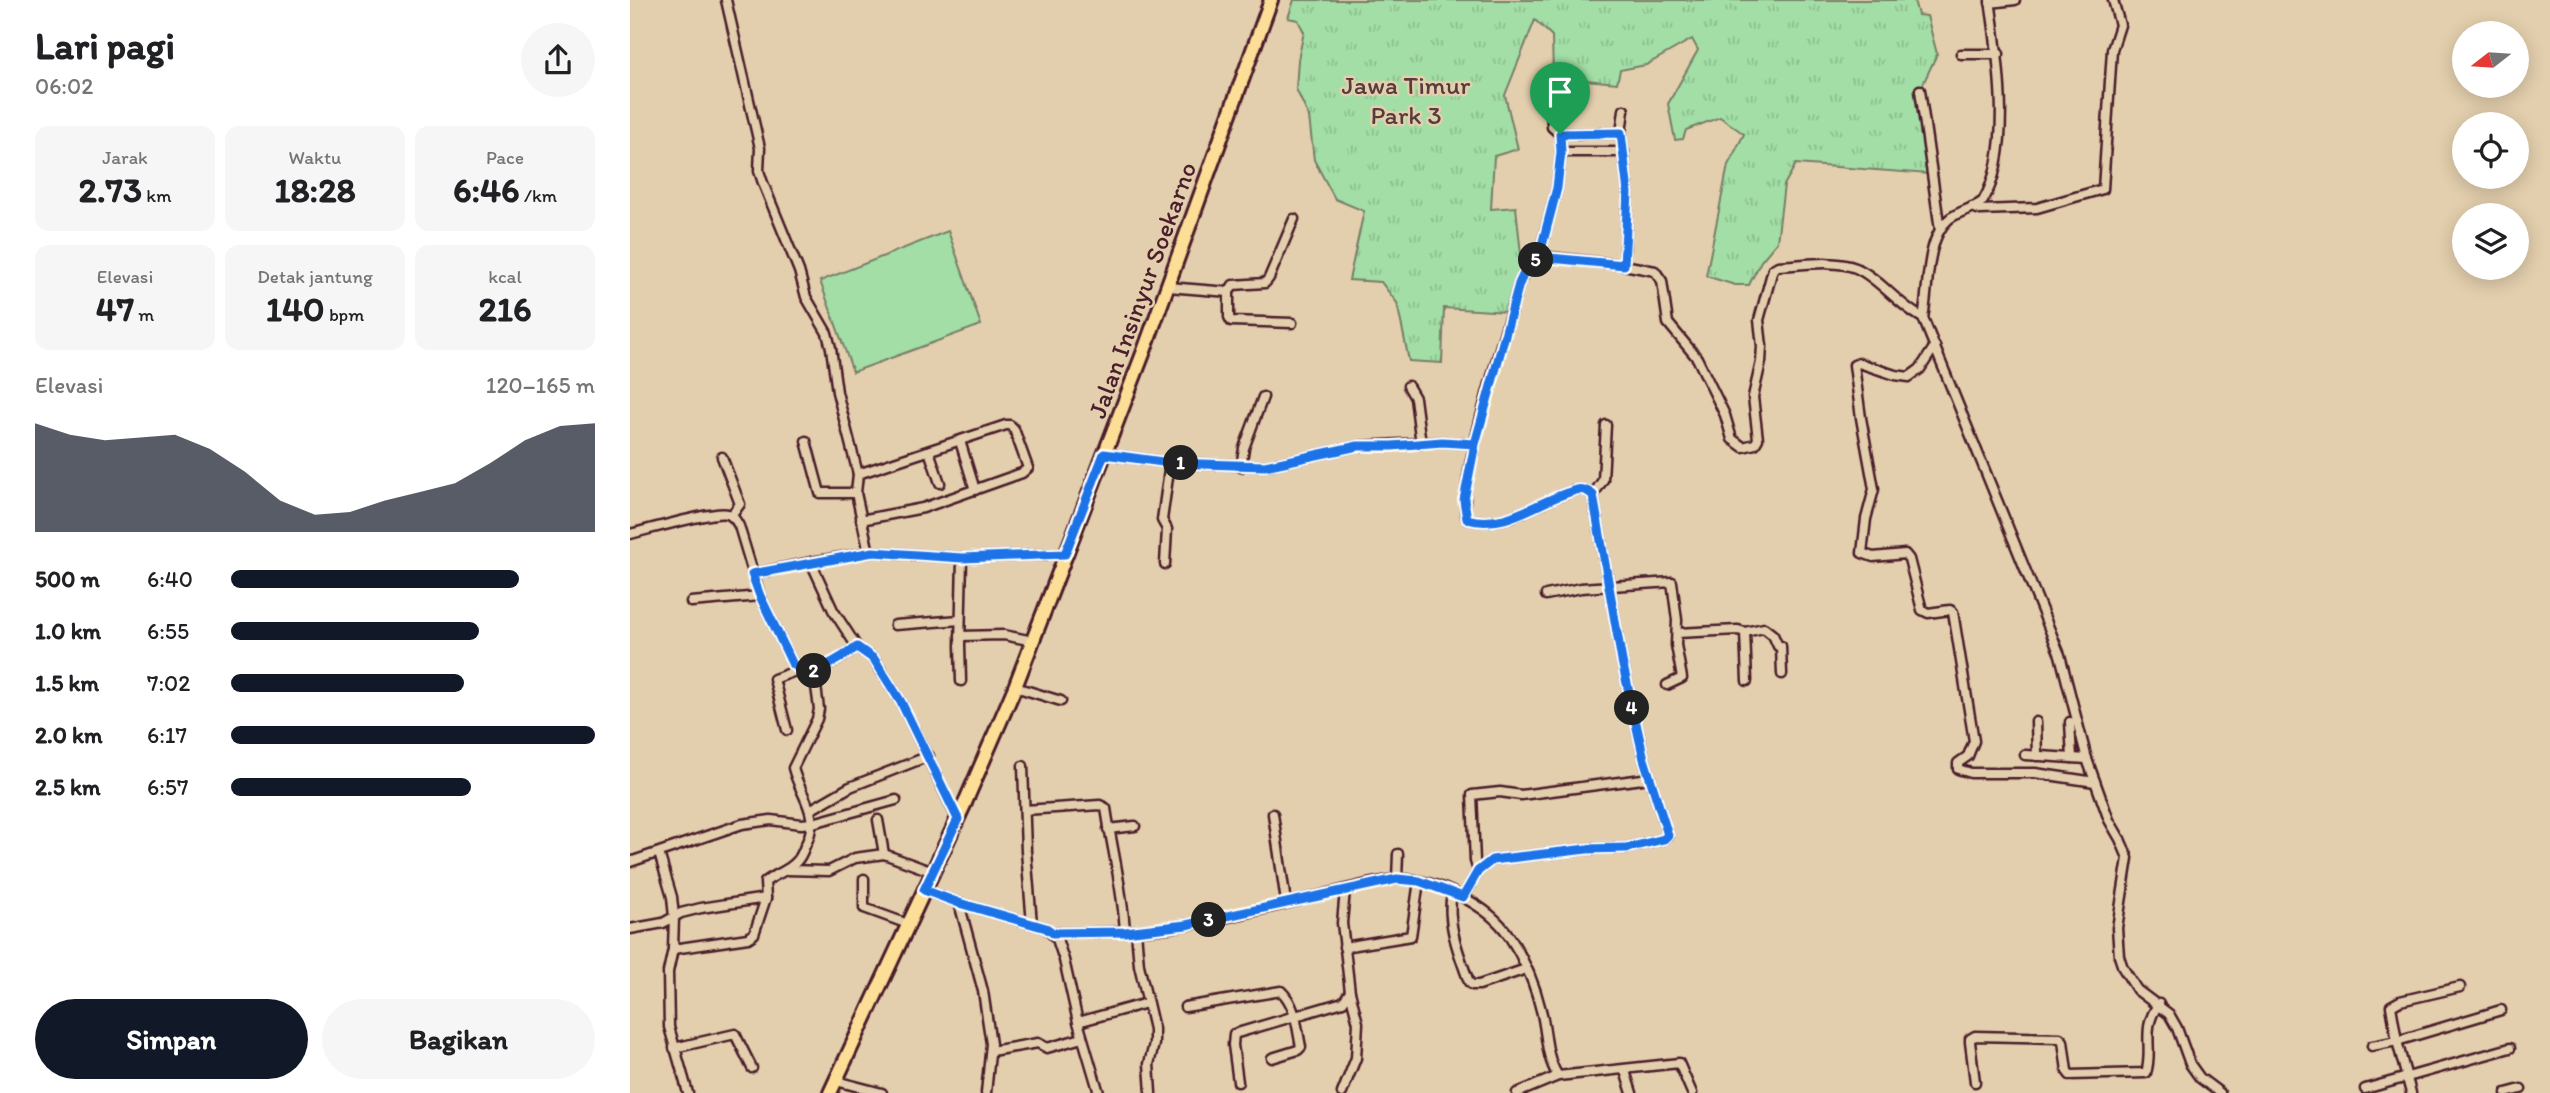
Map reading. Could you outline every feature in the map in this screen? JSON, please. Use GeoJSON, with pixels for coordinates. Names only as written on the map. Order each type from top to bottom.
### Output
{"type":"FeatureCollection","features":[{"type":"Feature","properties":{"kind":"main road","name":"Jalan Insinyur Soekarno"},"geometry":{"type":"LineString","coordinates":[[833,1087],[958,819],[1015,687],[1168,287],[1272,0]]}},
{"type":"Feature","properties":{"kind":"street"},"geometry":{"type":"LineString","coordinates":[[726,0],[760,148],[759,172],[799,271],[806,297],[827,333],[831,348],[837,392],[858,474],[856,493],[869,553]]}},
{"type":"Feature","properties":{"kind":"street"},"geometry":{"type":"LineString","coordinates":[[2015,0],[1990,2],[1999,54],[2001,86],[1996,165],[1986,195],[1979,204],[1952,217],[1940,230],[1928,263],[1928,294],[1923,318],[2060,655],[2087,759],[2127,859],[2117,928],[2119,956],[2129,980],[2137,990],[2159,1004],[2178,1027],[2190,1064],[2200,1079],[2220,1093]]}},
{"type":"Feature","properties":{"kind":"street"},"geometry":{"type":"LineString","coordinates":[[1972,207],[1980,210],[2037,208],[2103,189],[2112,50],[2120,24],[2113,0]]}},
{"type":"Feature","properties":{"kind":"street"},"geometry":{"type":"LineString","coordinates":[[1961,54],[1999,54]]}},
{"type":"Feature","properties":{"kind":"street"},"geometry":{"type":"LineString","coordinates":[[1920,90],[1940,230]]}},
{"type":"Feature","properties":{"kind":"street"},"geometry":{"type":"LineString","coordinates":[[1551,94],[1552,127],[1560,134],[1621,133]]}},
{"type":"Feature","properties":{"kind":"street"},"geometry":{"type":"LineString","coordinates":[[1624,110],[1621,133],[1628,193],[1624,265]]}},
{"type":"Feature","properties":{"kind":"street"},"geometry":{"type":"LineString","coordinates":[[1560,134],[1557,188],[1539,257],[1525,271],[1519,284],[1475,444],[1464,500],[1467,519],[1500,520],[1574,490],[1593,495]]}},
{"type":"Feature","properties":{"kind":"street"},"geometry":{"type":"LineString","coordinates":[[1561,152],[1624,152]]}},
{"type":"Feature","properties":{"kind":"street"},"geometry":{"type":"LineString","coordinates":[[1292,323],[1231,321],[1229,292],[1233,285],[1262,284],[1267,281],[1294,219]]}},
{"type":"Feature","properties":{"kind":"street"},"geometry":{"type":"LineString","coordinates":[[1539,257],[1624,265],[1649,269],[1659,275],[1668,323],[1697,358],[1725,415],[1732,439],[1743,447],[1755,444],[1758,439],[1753,397],[1761,362],[1759,320],[1773,269],[1778,266],[1826,264],[1858,269],[1912,313],[1923,318]]}},
{"type":"Feature","properties":{"kind":"street"},"geometry":{"type":"LineString","coordinates":[[1168,287],[1229,292]]}},
{"type":"Feature","properties":{"kind":"street"},"geometry":{"type":"LineString","coordinates":[[1935,346],[1920,369],[1909,377],[1859,363],[1854,365],[1874,489],[1866,519],[1862,553],[1873,557],[1905,554],[1909,559],[1922,610],[1928,613],[1950,610],[1953,612],[1974,741],[1968,756],[1958,763],[1958,769],[1971,773],[2035,773],[2095,782]]}},
{"type":"Feature","properties":{"kind":"street"},"geometry":{"type":"LineString","coordinates":[[1408,386],[1415,398],[1421,444]]}},
{"type":"Feature","properties":{"kind":"street"},"geometry":{"type":"LineString","coordinates":[[1241,467],[1244,448],[1263,397]]}},
{"type":"Feature","properties":{"kind":"street"},"geometry":{"type":"LineString","coordinates":[[858,474],[1010,425],[1014,429],[1028,468],[1022,473],[923,508],[861,520]]}},
{"type":"Feature","properties":{"kind":"street"},"geometry":{"type":"LineString","coordinates":[[1463,897],[1478,871],[1492,860],[1587,849],[1627,848],[1664,839],[1668,835],[1644,759],[1622,661],[1593,495],[1603,480],[1606,425]]}},
{"type":"Feature","properties":{"kind":"street"},"geometry":{"type":"LineString","coordinates":[[960,441],[975,490]]}},
{"type":"Feature","properties":{"kind":"street"},"geometry":{"type":"LineString","coordinates":[[806,442],[820,493],[856,493]]}},
{"type":"Feature","properties":{"kind":"street"},"geometry":{"type":"LineString","coordinates":[[1104,454],[1170,463],[1241,467],[1280,464],[1358,446],[1475,444]]}},
{"type":"Feature","properties":{"kind":"street"},"geometry":{"type":"LineString","coordinates":[[929,451],[940,482]]}},
{"type":"Feature","properties":{"kind":"street"},"geometry":{"type":"LineString","coordinates":[[722,457],[740,504],[731,516]]}},
{"type":"Feature","properties":{"kind":"street"},"geometry":{"type":"LineString","coordinates":[[1165,564],[1167,529],[1162,520],[1170,463]]}},
{"type":"Feature","properties":{"kind":"street"},"geometry":{"type":"LineString","coordinates":[[630,534],[723,513],[731,516],[739,526],[760,596],[790,661],[800,669]]}},
{"type":"Feature","properties":{"kind":"street"},"geometry":{"type":"LineString","coordinates":[[752,574],[869,553],[962,558],[1065,554]]}},
{"type":"Feature","properties":{"kind":"street"},"geometry":{"type":"LineString","coordinates":[[961,681],[962,558]]}},
{"type":"Feature","properties":{"kind":"street"},"geometry":{"type":"LineString","coordinates":[[811,562],[833,610],[857,647],[874,659],[901,702],[958,819]]}},
{"type":"Feature","properties":{"kind":"street"},"geometry":{"type":"LineString","coordinates":[[1546,595],[1581,587],[1672,582],[1682,678],[1667,685]]}},
{"type":"Feature","properties":{"kind":"street"},"geometry":{"type":"LineString","coordinates":[[691,601],[760,596]]}},
{"type":"Feature","properties":{"kind":"street"},"geometry":{"type":"LineString","coordinates":[[895,625],[960,620]]}},
{"type":"Feature","properties":{"kind":"street"},"geometry":{"type":"LineString","coordinates":[[1677,633],[1764,628],[1773,635],[1778,646],[1781,646],[1782,674]]}},
{"type":"Feature","properties":{"kind":"street"},"geometry":{"type":"LineString","coordinates":[[1742,631],[1747,681]]}},
{"type":"Feature","properties":{"kind":"street"},"geometry":{"type":"LineString","coordinates":[[960,636],[1004,635],[1033,641]]}},
{"type":"Feature","properties":{"kind":"street"},"geometry":{"type":"LineString","coordinates":[[787,730],[774,679],[800,669],[814,671],[857,647]]}},
{"type":"Feature","properties":{"kind":"street"},"geometry":{"type":"LineString","coordinates":[[673,949],[748,938],[754,934],[766,898],[765,882],[798,861],[812,833],[813,823],[793,768],[817,719],[819,709],[814,671]]}},
{"type":"Feature","properties":{"kind":"street"},"geometry":{"type":"LineString","coordinates":[[1015,687],[1061,701]]}},
{"type":"Feature","properties":{"kind":"street"},"geometry":{"type":"LineString","coordinates":[[2036,722],[2037,756]]}},
{"type":"Feature","properties":{"kind":"street"},"geometry":{"type":"LineString","coordinates":[[2070,722],[2072,758]]}},
{"type":"Feature","properties":{"kind":"street"},"geometry":{"type":"LineString","coordinates":[[2025,755],[2087,759]]}},
{"type":"Feature","properties":{"kind":"street"},"geometry":{"type":"LineString","coordinates":[[810,810],[850,787],[929,756]]}},
{"type":"Feature","properties":{"kind":"street"},"geometry":{"type":"LineString","coordinates":[[1023,766],[1032,924]]}},
{"type":"Feature","properties":{"kind":"street"},"geometry":{"type":"LineString","coordinates":[[1478,871],[1475,861],[1472,795],[1500,792],[1521,795],[1650,778]]}},
{"type":"Feature","properties":{"kind":"street"},"geometry":{"type":"LineString","coordinates":[[630,862],[742,824],[771,820],[813,823],[896,800]]}},
{"type":"Feature","properties":{"kind":"street"},"geometry":{"type":"LineString","coordinates":[[1025,810],[1100,805],[1106,808],[1124,901],[1125,932]]}},
{"type":"Feature","properties":{"kind":"street"},"geometry":{"type":"LineString","coordinates":[[1273,814],[1286,902]]}},
{"type":"Feature","properties":{"kind":"street"},"geometry":{"type":"LineString","coordinates":[[877,820],[884,854]]}},
{"type":"Feature","properties":{"kind":"street"},"geometry":{"type":"LineString","coordinates":[[1108,829],[1135,826]]}},
{"type":"Feature","properties":{"kind":"street"},"geometry":{"type":"LineString","coordinates":[[659,853],[672,897],[674,917],[668,983],[670,1027],[688,1093]]}},
{"type":"Feature","properties":{"kind":"street"},"geometry":{"type":"LineString","coordinates":[[786,870],[830,871],[855,858],[884,854],[933,872]]}},
{"type":"Feature","properties":{"kind":"street"},"geometry":{"type":"LineString","coordinates":[[1397,879],[1398,854]]}},
{"type":"Feature","properties":{"kind":"street"},"geometry":{"type":"LineString","coordinates":[[864,879],[864,908],[908,924]]}},
{"type":"Feature","properties":{"kind":"street"},"geometry":{"type":"LineString","coordinates":[[1053,933],[1125,932],[1186,925],[1397,879],[1419,881],[1463,897],[1489,915],[1508,935],[1526,970],[1541,1010],[1546,1042],[1558,1076]]}},
{"type":"Feature","properties":{"kind":"street"},"geometry":{"type":"LineString","coordinates":[[1344,947],[1411,936],[1419,881]]}},
{"type":"Feature","properties":{"kind":"street"},"geometry":{"type":"LineString","coordinates":[[924,890],[1046,928],[1053,933],[1064,960],[1082,1038],[1099,1093]]}},
{"type":"Feature","properties":{"kind":"street"},"geometry":{"type":"LineString","coordinates":[[1342,1093],[1356,1058],[1358,1023],[1350,992],[1344,947],[1342,923],[1345,890]]}},
{"type":"Feature","properties":{"kind":"street"},"geometry":{"type":"LineString","coordinates":[[1452,892],[1450,903],[1457,950],[1469,982],[1479,985],[1526,970]]}},
{"type":"Feature","properties":{"kind":"street"},"geometry":{"type":"LineString","coordinates":[[630,929],[663,923],[701,908],[766,898]]}},
{"type":"Feature","properties":{"kind":"street"},"geometry":{"type":"LineString","coordinates":[[959,903],[983,991],[991,1051],[986,1093]]}},
{"type":"Feature","properties":{"kind":"street"},"geometry":{"type":"LineString","coordinates":[[1136,930],[1139,965],[1154,1036],[1149,1064],[1152,1093]]}},
{"type":"Feature","properties":{"kind":"street"},"geometry":{"type":"LineString","coordinates":[[2411,1093],[2391,1006],[2400,1001],[2460,986]]}},
{"type":"Feature","properties":{"kind":"street"},"geometry":{"type":"LineString","coordinates":[[1185,1007],[1282,991],[1289,999],[1295,1016],[1301,1046],[1272,1058]]}},
{"type":"Feature","properties":{"kind":"street"},"geometry":{"type":"LineString","coordinates":[[1238,1082],[1234,1034],[1343,1002],[1350,992]]}},
{"type":"Feature","properties":{"kind":"street"},"geometry":{"type":"LineString","coordinates":[[1078,1022],[1147,1003]]}},
{"type":"Feature","properties":{"kind":"street"},"geometry":{"type":"LineString","coordinates":[[1975,1082],[1970,1039],[1975,1036],[2060,1038],[2064,1044],[2067,1073],[2070,1075],[2146,1073],[2148,1023],[2151,1013],[2159,1004]]}},
{"type":"Feature","properties":{"kind":"street"},"geometry":{"type":"LineString","coordinates":[[2372,1046],[2501,1010]]}},
{"type":"Feature","properties":{"kind":"street"},"geometry":{"type":"LineString","coordinates":[[674,1048],[735,1034],[740,1049],[752,1068]]}},
{"type":"Feature","properties":{"kind":"street"},"geometry":{"type":"LineString","coordinates":[[991,1051],[1038,1043],[1049,1047],[1082,1038]]}},
{"type":"Feature","properties":{"kind":"street"},"geometry":{"type":"LineString","coordinates":[[2365,1088],[2510,1048]]}},
{"type":"Feature","properties":{"kind":"street"},"geometry":{"type":"LineString","coordinates":[[1517,1093],[1558,1076],[1625,1071],[1679,1063],[1692,1093]]}},
{"type":"Feature","properties":{"kind":"street"},"geometry":{"type":"LineString","coordinates":[[1625,1071],[1632,1093]]}},
{"type":"Feature","properties":{"kind":"street"},"geometry":{"type":"LineString","coordinates":[[833,1087],[882,1093]]}},
{"type":"Feature","properties":{"kind":"street"},"geometry":{"type":"LineString","coordinates":[[2506,1093],[2521,1088]]}},
{"type":"Feature","properties":{"kind":"green space","name":"Jawa Timur Park 3"},"geometry":{"type":"Polygon","coordinates":[[[1294,0],[1914,0],[1918,15],[1927,16],[1937,54],[1917,97],[1929,174],[1796,164],[1784,185],[1777,242],[1761,261],[1749,285],[1735,285],[1706,276],[1728,165],[1744,134],[1720,117],[1686,130],[1683,139],[1675,140],[1668,104],[1698,50],[1692,39],[1646,65],[1620,70],[1617,83],[1553,77],[1552,36],[1535,20],[1505,95],[1518,149],[1494,156],[1491,209],[1516,207],[1522,264],[1508,312],[1444,308],[1442,363],[1409,361],[1397,303],[1381,282],[1349,280],[1364,211],[1335,199],[1314,160],[1309,117],[1296,89],[1304,32],[1298,20],[1288,18],[1294,0]]]}},
{"type":"Feature","properties":{"kind":"green space"},"geometry":{"type":"Polygon","coordinates":[[[948,231],[981,325],[853,372],[820,281],[948,231]]]}},
{"type":"Feature","properties":{"kind":"route"},"geometry":{"type":"LineString","coordinates":[[1560,134],[1560,173],[1539,257],[1525,271],[1519,284],[1475,444],[1442,442],[1358,446],[1280,464],[1241,467],[1170,463],[1104,454],[1065,554],[962,558],[873,552],[752,574],[793,665],[814,671],[857,647],[874,659],[918,732],[958,819],[924,890],[1046,928],[1053,933],[1125,932],[1186,925],[1397,879],[1419,881],[1463,897],[1478,871],[1492,860],[1587,849],[1627,848],[1664,839],[1668,835],[1644,759],[1622,661],[1593,495],[1574,490],[1500,520],[1472,521],[1467,519],[1465,514],[1464,500],[1475,444],[1497,364],[1519,284],[1525,271],[1539,257],[1573,258],[1624,265],[1628,193],[1621,133],[1560,134]]}}]}
